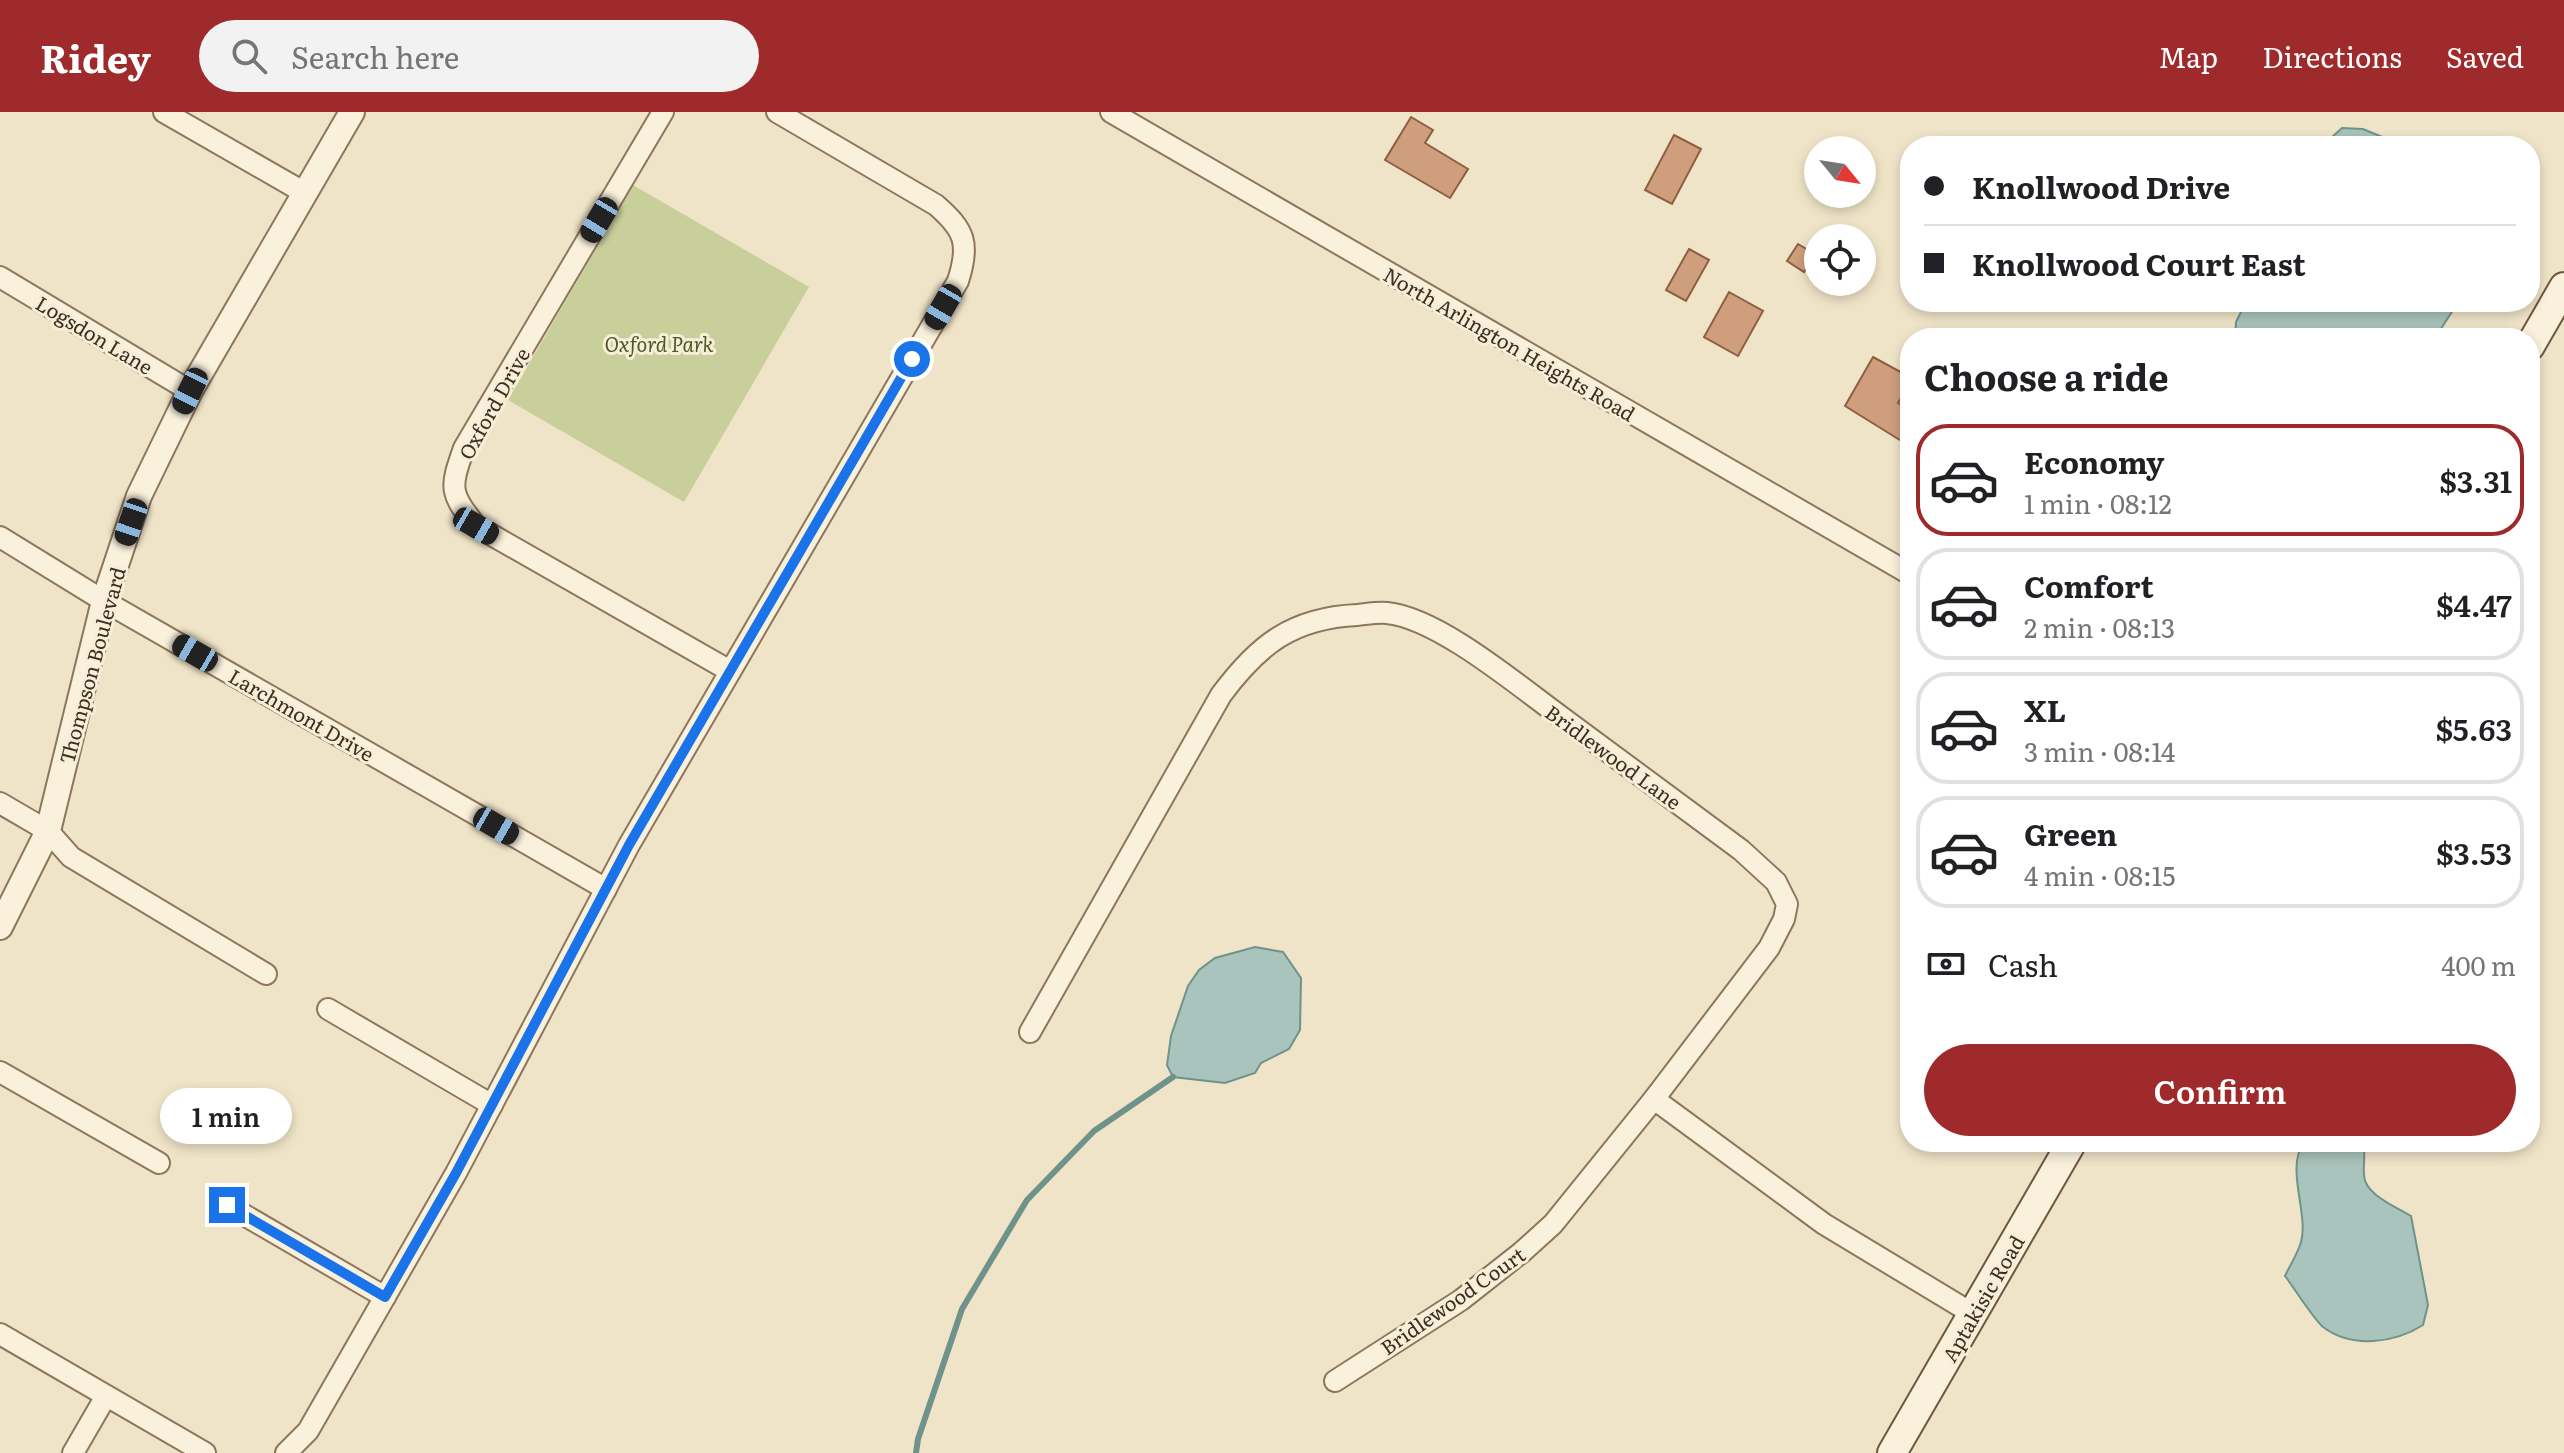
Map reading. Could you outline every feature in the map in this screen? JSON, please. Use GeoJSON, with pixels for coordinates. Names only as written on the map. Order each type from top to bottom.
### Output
{"type":"FeatureCollection","features":[{"type":"Feature","properties":{"kind":"main road"},"geometry":{"type":"LineString","coordinates":[[2540,329],[2564,287]]}},
{"type":"Feature","properties":{"kind":"main road","name":"Aptakisic Road"},"geometry":{"type":"LineString","coordinates":[[1892,1453],[2066,1152]]}},
{"type":"Feature","properties":{"kind":"street"},"geometry":{"type":"LineString","coordinates":[[164,112],[305,193]]}},
{"type":"Feature","properties":{"kind":"street","name":"Thompson Boulevard"},"geometry":{"type":"LineString","coordinates":[[0,927],[48,831],[104,601],[139,496],[190,391],[352,112]]}},
{"type":"Feature","properties":{"kind":"street","name":"Oxford Drive"},"geometry":{"type":"LineString","coordinates":[[663,112],[464,448],[453,481],[459,504],[476,526],[730,671]]}},
{"type":"Feature","properties":{"kind":"street"},"geometry":{"type":"LineString","coordinates":[[286,1453],[308,1431],[385,1297],[492,1105],[629,845],[958,281],[966,257],[961,235],[951,218],[936,205],[777,112]]}},
{"type":"Feature","properties":{"kind":"street","name":"North Arlington Heights Road"},"geometry":{"type":"LineString","coordinates":[[1111,112],[1900,568]]}},
{"type":"Feature","properties":{"kind":"street","name":"Logsdon Lane"},"geometry":{"type":"LineString","coordinates":[[0,277],[190,391]]}},
{"type":"Feature","properties":{"kind":"street","name":"Larchmont Drive"},"geometry":{"type":"LineString","coordinates":[[0,537],[104,601],[606,889]]}},
{"type":"Feature","properties":{"kind":"street","name":"Bridlewood Lane"},"geometry":{"type":"LineString","coordinates":[[1030,1032],[1221,695],[1241,668],[1287,632],[1312,620],[1387,613],[1415,620],[1469,649],[1741,850],[1776,882],[1784,895],[1787,904],[1784,919],[1769,948],[1654,1099]]}},
{"type":"Feature","properties":{"kind":"street"},"geometry":{"type":"LineString","coordinates":[[0,803],[48,831],[71,857],[266,974]]}},
{"type":"Feature","properties":{"kind":"street"},"geometry":{"type":"LineString","coordinates":[[328,1009],[492,1105]]}},
{"type":"Feature","properties":{"kind":"street"},"geometry":{"type":"LineString","coordinates":[[0,1072],[159,1163]]}},
{"type":"Feature","properties":{"kind":"street"},"geometry":{"type":"LineString","coordinates":[[1654,1099],[1824,1224],[1973,1314]]}},
{"type":"Feature","properties":{"kind":"street","name":"Bridlewood Court"},"geometry":{"type":"LineString","coordinates":[[1335,1381],[1461,1300],[1522,1252],[1553,1224],[1654,1099]]}},
{"type":"Feature","properties":{"kind":"street"},"geometry":{"type":"LineString","coordinates":[[227,1205],[385,1297]]}},
{"type":"Feature","properties":{"kind":"street"},"geometry":{"type":"LineString","coordinates":[[0,1334],[205,1453]]}},
{"type":"Feature","properties":{"kind":"street"},"geometry":{"type":"LineString","coordinates":[[73,1453],[106,1396]]}},
{"type":"Feature","properties":{"kind":"green space","name":"Oxford Park"},"geometry":{"type":"Polygon","coordinates":[[[633,185],[809,287],[684,502],[508,400],[633,185]]]}},
{"type":"Feature","properties":{"kind":"water"},"geometry":{"type":"Polygon","coordinates":[[[2342,128],[2363,129],[2380,136],[2333,136],[2342,128]]]}},
{"type":"Feature","properties":{"kind":"water"},"geometry":{"type":"Polygon","coordinates":[[[2241,312],[2452,312],[2441,328],[2236,328],[2241,312]]]}},
{"type":"Feature","properties":{"kind":"water"},"geometry":{"type":"Polygon","coordinates":[[[1255,947],[1283,952],[1301,978],[1300,1030],[1289,1049],[1261,1063],[1255,1073],[1225,1083],[1173,1077],[1167,1065],[1171,1036],[1188,986],[1199,970],[1215,958],[1255,947]]]}},
{"type":"Feature","properties":{"kind":"water"},"geometry":{"type":"Polygon","coordinates":[[[2364,1152],[2364,1175],[2369,1188],[2411,1216],[2428,1305],[2423,1325],[2400,1336],[2360,1341],[2334,1334],[2323,1327],[2309,1310],[2285,1276],[2300,1246],[2303,1231],[2297,1178],[2299,1153],[2364,1152]]]}},
{"type":"Feature","properties":{"kind":"building"},"geometry":{"type":"Polygon","coordinates":[[[1411,117],[1433,130],[1425,143],[1468,169],[1450,198],[1385,160],[1411,117]]]}},
{"type":"Feature","properties":{"kind":"building"},"geometry":{"type":"Polygon","coordinates":[[[1674,135],[1701,149],[1672,204],[1645,190],[1674,135]]]}},
{"type":"Feature","properties":{"kind":"building"},"geometry":{"type":"Polygon","coordinates":[[[1798,244],[1804,248],[1804,272],[1787,261],[1798,244]]]}},
{"type":"Feature","properties":{"kind":"building"},"geometry":{"type":"Polygon","coordinates":[[[1689,249],[1709,260],[1686,301],[1666,290],[1689,249]]]}},
{"type":"Feature","properties":{"kind":"building"},"geometry":{"type":"Polygon","coordinates":[[[1729,292],[1763,311],[1738,356],[1704,337],[1729,292]]]}},
{"type":"Feature","properties":{"kind":"building"},"geometry":{"type":"Polygon","coordinates":[[[1873,357],[1900,372],[1900,440],[1845,406],[1873,357]]]}},
{"type":"Feature","properties":{"kind":"waterway"},"geometry":{"type":"LineString","coordinates":[[916,1453],[962,1309],[1027,1200],[1094,1131],[1173,1077]]}},
{"type":"Feature","properties":{"kind":"route"},"geometry":{"type":"LineString","coordinates":[[227,1205],[385,1297],[456,1173],[629,845],[912,359]]}}]}
